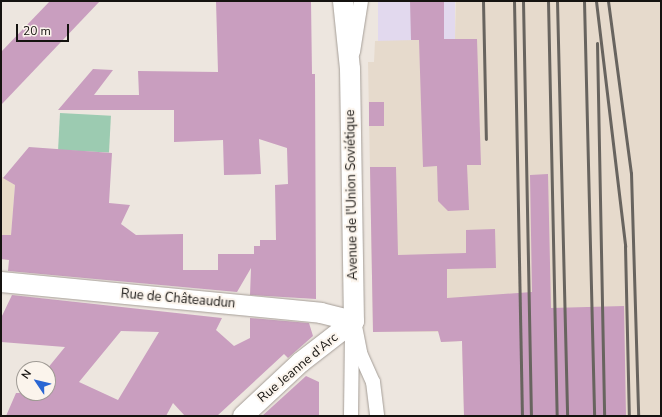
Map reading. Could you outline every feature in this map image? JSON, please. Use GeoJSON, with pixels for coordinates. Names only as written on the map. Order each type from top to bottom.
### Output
{"type":"FeatureCollection","features":[{"type":"Feature","properties":{"kind":"street","name":"Avenue de l'Union Soviétique"},"geometry":{"type":"LineString","coordinates":[[343,1],[350,68],[354,322],[350,354],[351,416]]}},
{"type":"Feature","properties":{"kind":"street","name":"Avenue de l'Union Soviétique"},"geometry":{"type":"LineString","coordinates":[[350,68],[361,1]]}},
{"type":"Feature","properties":{"kind":"street","name":"Rue de Châteaudun"},"geometry":{"type":"LineString","coordinates":[[2,285],[321,313],[354,322]]}},
{"type":"Feature","properties":{"kind":"street","name":"Avenue de l'Union Soviétique"},"geometry":{"type":"LineString","coordinates":[[354,322],[360,353],[372,382],[376,416]]}},
{"type":"Feature","properties":{"kind":"street","name":"Rue Jeanne d'Arc"},"geometry":{"type":"LineString","coordinates":[[243,416],[301,362],[354,322]]}},
{"type":"Feature","properties":{"kind":"shaded area"},"geometry":{"type":"Polygon","coordinates":[[[378,1],[455,1],[455,41],[378,41],[378,1]]]}},
{"type":"Feature","properties":{"kind":"shaded area"},"geometry":{"type":"Polygon","coordinates":[[[456,1],[661,1],[661,416],[464,416],[462,341],[441,342],[440,332],[373,332],[368,62],[374,62],[375,41],[455,39],[456,1]]]}},
{"type":"Feature","properties":{"kind":"shaded area"},"geometry":{"type":"Polygon","coordinates":[[[1,176],[15,185],[9,260],[1,259],[1,176]]]}},
{"type":"Feature","properties":{"kind":"green space"},"geometry":{"type":"Polygon","coordinates":[[[60,113],[111,116],[109,153],[58,150],[60,113]]]}},
{"type":"Feature","properties":{"kind":"building"},"geometry":{"type":"Polygon","coordinates":[[[50,1],[100,1],[1,105],[1,52],[50,1]]]}},
{"type":"Feature","properties":{"kind":"building"},"geometry":{"type":"Polygon","coordinates":[[[216,1],[311,1],[312,74],[315,74],[316,299],[250,295],[251,268],[237,292],[8,271],[9,260],[1,259],[1,235],[11,235],[15,185],[3,178],[29,147],[112,153],[109,203],[130,205],[121,224],[136,235],[183,234],[183,270],[218,270],[218,254],[254,254],[254,246],[260,246],[260,240],[276,240],[275,185],[288,184],[287,148],[259,139],[261,174],[224,175],[223,140],[174,142],[174,110],[58,110],[93,69],[113,70],[94,95],[139,95],[138,71],[218,72],[216,1]]]}},
{"type":"Feature","properties":{"kind":"building"},"geometry":{"type":"Polygon","coordinates":[[[410,1],[444,1],[444,39],[477,39],[481,165],[467,165],[469,210],[448,211],[438,201],[437,166],[423,167],[419,40],[411,40],[410,1]]]}},
{"type":"Feature","properties":{"kind":"building"},"geometry":{"type":"Polygon","coordinates":[[[369,102],[384,102],[384,126],[369,126],[369,102]]]}},
{"type":"Feature","properties":{"kind":"building"},"geometry":{"type":"Polygon","coordinates":[[[370,167],[396,167],[398,255],[466,253],[466,230],[495,229],[496,268],[447,269],[447,298],[532,292],[530,175],[548,174],[551,308],[624,306],[626,416],[464,416],[462,341],[441,342],[438,331],[373,332],[370,167]]]}},
{"type":"Feature","properties":{"kind":"building"},"geometry":{"type":"Polygon","coordinates":[[[12,295],[222,318],[216,330],[234,346],[250,338],[250,318],[309,323],[313,336],[288,358],[284,354],[217,416],[185,416],[173,403],[166,416],[6,416],[16,393],[16,401],[56,401],[56,361],[54,361],[65,347],[1,342],[1,318],[12,295]],[[121,331],[79,382],[118,400],[159,332],[121,331]]]}},
{"type":"Feature","properties":{"kind":"building"},"geometry":{"type":"Polygon","coordinates":[[[306,376],[319,382],[319,416],[262,416],[306,376]]]}},
{"type":"Feature","properties":{"kind":"railway"},"geometry":{"type":"LineString","coordinates":[[483,1],[486,139]]}},
{"type":"Feature","properties":{"kind":"railway"},"geometry":{"type":"LineString","coordinates":[[514,1],[522,416]]}},
{"type":"Feature","properties":{"kind":"railway"},"geometry":{"type":"LineString","coordinates":[[523,1],[531,416]]}},
{"type":"Feature","properties":{"kind":"railway"},"geometry":{"type":"LineString","coordinates":[[548,1],[557,416]]}},
{"type":"Feature","properties":{"kind":"railway"},"geometry":{"type":"LineString","coordinates":[[557,1],[567,416]]}},
{"type":"Feature","properties":{"kind":"railway"},"geometry":{"type":"LineString","coordinates":[[584,1],[594,416]]}},
{"type":"Feature","properties":{"kind":"railway"},"geometry":{"type":"LineString","coordinates":[[596,1],[625,246],[629,416]]}},
{"type":"Feature","properties":{"kind":"railway"},"geometry":{"type":"LineString","coordinates":[[608,1],[631,173],[638,416]]}},
{"type":"Feature","properties":{"kind":"railway"},"geometry":{"type":"LineString","coordinates":[[597,43],[604,416]]}}]}
